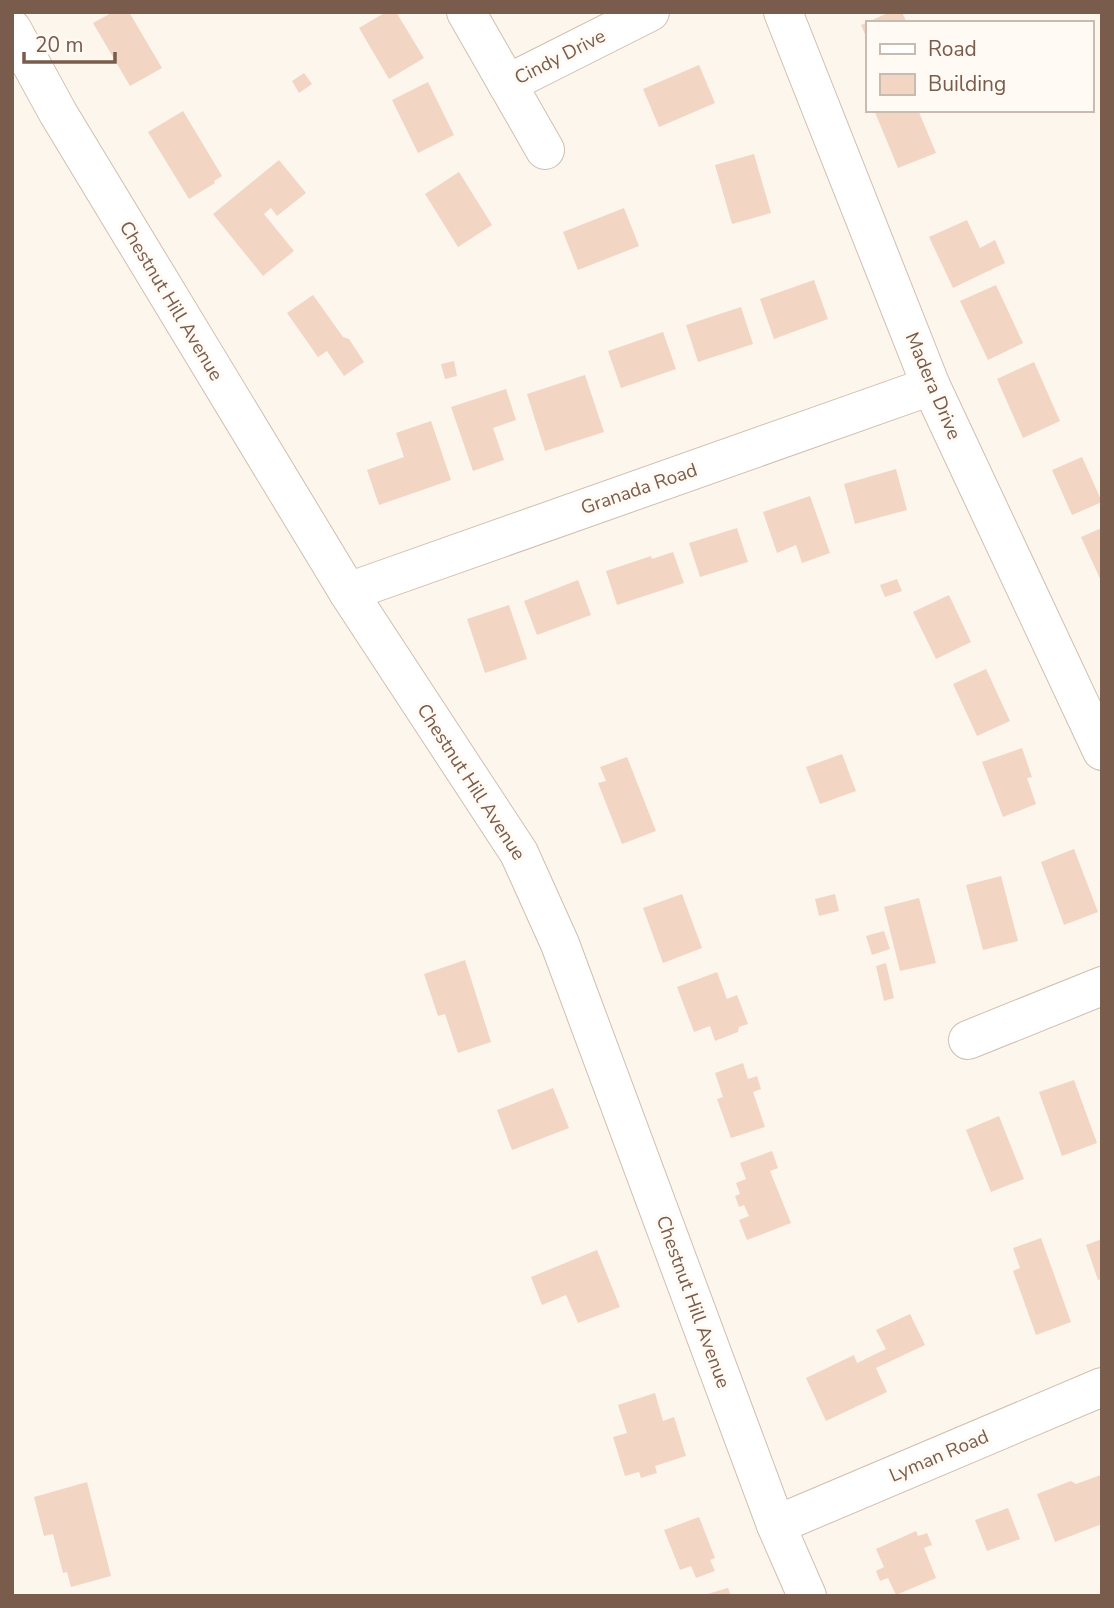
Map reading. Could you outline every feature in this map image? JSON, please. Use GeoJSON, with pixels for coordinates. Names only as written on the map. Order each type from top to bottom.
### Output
{"type":"FeatureCollection","features":[{"type":"Feature","properties":{"kind":"street","name":"Cindy Drive"},"geometry":{"type":"LineString","coordinates":[[466,12],[545,150]]}},
{"type":"Feature","properties":{"kind":"street","name":"Cindy Drive"},"geometry":{"type":"LineString","coordinates":[[507,84],[650,12]]}},
{"type":"Feature","properties":{"kind":"street","name":"Madera Drive"},"geometry":{"type":"LineString","coordinates":[[783,12],[931,386],[1102,751]]}},
{"type":"Feature","properties":{"kind":"street","name":"Chestnut Hill Avenue"},"geometry":{"type":"LineString","coordinates":[[12,29],[58,113],[348,593],[519,853],[560,944],[776,1525],[807,1596]]}},
{"type":"Feature","properties":{"kind":"street","name":"Granada Road"},"geometry":{"type":"LineString","coordinates":[[348,593],[931,386]]}},
{"type":"Feature","properties":{"kind":"street"},"geometry":{"type":"LineString","coordinates":[[968,1040],[1102,986]]}},
{"type":"Feature","properties":{"kind":"street","name":"Lyman Road"},"geometry":{"type":"LineString","coordinates":[[776,1525],[1102,1387]]}},
{"type":"Feature","properties":{"kind":"building"},"geometry":{"type":"Polygon","coordinates":[[[113,12],[129,12],[162,68],[130,86],[93,23],[113,12]]]}},
{"type":"Feature","properties":{"kind":"building"},"geometry":{"type":"Polygon","coordinates":[[[386,12],[396,12],[424,58],[389,79],[359,28],[386,12]]]}},
{"type":"Feature","properties":{"kind":"building"},"geometry":{"type":"Polygon","coordinates":[[[890,12],[902,12],[906,21],[870,21],[890,12]]]}},
{"type":"Feature","properties":{"kind":"building"},"geometry":{"type":"Polygon","coordinates":[[[866,23],[866,37],[861,25],[866,23]]]}},
{"type":"Feature","properties":{"kind":"building"},"geometry":{"type":"Polygon","coordinates":[[[699,65],[715,103],[659,127],[643,89],[699,65]]]}},
{"type":"Feature","properties":{"kind":"building"},"geometry":{"type":"Polygon","coordinates":[[[304,73],[312,84],[299,93],[292,81],[304,73]]]}},
{"type":"Feature","properties":{"kind":"building"},"geometry":{"type":"Polygon","coordinates":[[[428,82],[454,135],[418,153],[392,100],[428,82]]]}},
{"type":"Feature","properties":{"kind":"building"},"geometry":{"type":"Polygon","coordinates":[[[183,111],[222,176],[189,199],[148,132],[183,111]]]}},
{"type":"Feature","properties":{"kind":"building"},"geometry":{"type":"Polygon","coordinates":[[[875,112],[919,112],[936,153],[898,168],[875,112]]]}},
{"type":"Feature","properties":{"kind":"building"},"geometry":{"type":"Polygon","coordinates":[[[754,154],[771,213],[732,224],[715,165],[754,154]]]}},
{"type":"Feature","properties":{"kind":"building"},"geometry":{"type":"Polygon","coordinates":[[[279,160],[306,193],[277,216],[271,208],[264,214],[294,251],[263,276],[213,214],[279,160]]]}},
{"type":"Feature","properties":{"kind":"building"},"geometry":{"type":"Polygon","coordinates":[[[459,172],[492,225],[458,247],[425,194],[459,172]]]}},
{"type":"Feature","properties":{"kind":"building"},"geometry":{"type":"Polygon","coordinates":[[[624,208],[639,246],[578,270],[563,232],[624,208]]]}},
{"type":"Feature","properties":{"kind":"building"},"geometry":{"type":"Polygon","coordinates":[[[967,220],[980,248],[995,240],[1005,263],[953,288],[929,237],[967,220]]]}},
{"type":"Feature","properties":{"kind":"building"},"geometry":{"type":"Polygon","coordinates":[[[814,280],[828,319],[774,339],[760,299],[814,280]]]}},
{"type":"Feature","properties":{"kind":"building"},"geometry":{"type":"Polygon","coordinates":[[[996,285],[1023,343],[988,360],[960,301],[996,285]]]}},
{"type":"Feature","properties":{"kind":"building"},"geometry":{"type":"Polygon","coordinates":[[[313,295],[364,362],[344,376],[327,351],[318,357],[287,313],[313,295]]]}},
{"type":"Feature","properties":{"kind":"building"},"geometry":{"type":"Polygon","coordinates":[[[741,307],[753,344],[698,362],[686,325],[741,307]]]}},
{"type":"Feature","properties":{"kind":"building"},"geometry":{"type":"Polygon","coordinates":[[[663,332],[676,369],[621,388],[608,351],[663,332]]]}},
{"type":"Feature","properties":{"kind":"building"},"geometry":{"type":"Polygon","coordinates":[[[454,361],[457,376],[445,379],[441,364],[454,361]]]}},
{"type":"Feature","properties":{"kind":"building"},"geometry":{"type":"Polygon","coordinates":[[[1034,362],[1060,421],[1023,438],[997,379],[1034,362]]]}},
{"type":"Feature","properties":{"kind":"building"},"geometry":{"type":"Polygon","coordinates":[[[585,375],[604,432],[545,451],[527,394],[585,375]]]}},
{"type":"Feature","properties":{"kind":"building"},"geometry":{"type":"Polygon","coordinates":[[[506,389],[516,420],[493,428],[504,460],[473,471],[451,407],[506,389]]]}},
{"type":"Feature","properties":{"kind":"building"},"geometry":{"type":"Polygon","coordinates":[[[431,421],[451,480],[379,505],[367,470],[404,457],[396,433],[431,421]]]}},
{"type":"Feature","properties":{"kind":"building"},"geometry":{"type":"Polygon","coordinates":[[[1082,457],[1102,502],[1072,515],[1052,470],[1082,457]]]}},
{"type":"Feature","properties":{"kind":"building"},"geometry":{"type":"Polygon","coordinates":[[[896,469],[907,510],[855,524],[844,484],[896,469]]]}},
{"type":"Feature","properties":{"kind":"building"},"geometry":{"type":"Polygon","coordinates":[[[810,496],[830,553],[802,563],[796,545],[777,553],[763,512],[810,496]]]}},
{"type":"Feature","properties":{"kind":"building"},"geometry":{"type":"Polygon","coordinates":[[[737,528],[748,562],[700,577],[689,543],[737,528]]]}},
{"type":"Feature","properties":{"kind":"building"},"geometry":{"type":"Polygon","coordinates":[[[1102,528],[1102,583],[1081,537],[1102,528]]]}},
{"type":"Feature","properties":{"kind":"building"},"geometry":{"type":"Polygon","coordinates":[[[673,552],[684,583],[617,605],[606,571],[651,556],[652,559],[673,552]]]}},
{"type":"Feature","properties":{"kind":"building"},"geometry":{"type":"Polygon","coordinates":[[[897,579],[902,591],[885,597],[880,585],[897,579]]]}},
{"type":"Feature","properties":{"kind":"building"},"geometry":{"type":"Polygon","coordinates":[[[578,580],[591,615],[537,635],[524,601],[578,580]]]}},
{"type":"Feature","properties":{"kind":"building"},"geometry":{"type":"Polygon","coordinates":[[[949,595],[971,642],[936,659],[913,612],[949,595]]]}},
{"type":"Feature","properties":{"kind":"building"},"geometry":{"type":"Polygon","coordinates":[[[509,605],[527,659],[485,673],[467,619],[509,605]]]}},
{"type":"Feature","properties":{"kind":"building"},"geometry":{"type":"Polygon","coordinates":[[[986,669],[1010,721],[977,736],[953,684],[986,669]]]}},
{"type":"Feature","properties":{"kind":"building"},"geometry":{"type":"Polygon","coordinates":[[[1022,748],[1032,777],[1027,778],[1036,804],[1003,817],[982,762],[1022,748]]]}},
{"type":"Feature","properties":{"kind":"building"},"geometry":{"type":"Polygon","coordinates":[[[842,754],[856,791],[820,804],[806,767],[842,754]]]}},
{"type":"Feature","properties":{"kind":"building"},"geometry":{"type":"Polygon","coordinates":[[[627,757],[656,831],[622,844],[598,783],[606,781],[600,767],[627,757]]]}},
{"type":"Feature","properties":{"kind":"building"},"geometry":{"type":"Polygon","coordinates":[[[1074,849],[1098,912],[1064,925],[1041,862],[1074,849]]]}},
{"type":"Feature","properties":{"kind":"building"},"geometry":{"type":"Polygon","coordinates":[[[1001,876],[1018,941],[983,950],[966,885],[1001,876]]]}},
{"type":"Feature","properties":{"kind":"building"},"geometry":{"type":"Polygon","coordinates":[[[682,894],[702,948],[663,963],[643,908],[682,894]]]}},
{"type":"Feature","properties":{"kind":"building"},"geometry":{"type":"Polygon","coordinates":[[[835,894],[839,911],[819,916],[815,899],[835,894]]]}},
{"type":"Feature","properties":{"kind":"building"},"geometry":{"type":"Polygon","coordinates":[[[919,898],[936,963],[900,971],[884,907],[919,898]]]}},
{"type":"Feature","properties":{"kind":"building"},"geometry":{"type":"Polygon","coordinates":[[[884,931],[890,949],[872,955],[866,936],[884,931]]]}},
{"type":"Feature","properties":{"kind":"building"},"geometry":{"type":"Polygon","coordinates":[[[465,960],[491,1042],[458,1053],[445,1014],[438,1016],[424,974],[465,960]]]}},
{"type":"Feature","properties":{"kind":"building"},"geometry":{"type":"Polygon","coordinates":[[[886,963],[894,998],[884,1001],[876,966],[886,963]]]}},
{"type":"Feature","properties":{"kind":"building"},"geometry":{"type":"Polygon","coordinates":[[[717,972],[727,999],[737,995],[748,1024],[739,1027],[738,1032],[715,1041],[710,1026],[694,1032],[677,987],[717,972]]]}},
{"type":"Feature","properties":{"kind":"building"},"geometry":{"type":"Polygon","coordinates":[[[743,1063],[748,1079],[757,1076],[761,1089],[753,1092],[765,1127],[731,1138],[717,1099],[723,1097],[715,1073],[743,1063]]]}},
{"type":"Feature","properties":{"kind":"building"},"geometry":{"type":"Polygon","coordinates":[[[1074,1080],[1097,1143],[1062,1156],[1039,1092],[1074,1080]]]}},
{"type":"Feature","properties":{"kind":"building"},"geometry":{"type":"Polygon","coordinates":[[[553,1088],[569,1128],[512,1150],[497,1110],[553,1088]]]}},
{"type":"Feature","properties":{"kind":"building"},"geometry":{"type":"Polygon","coordinates":[[[999,1116],[1024,1179],[991,1192],[966,1130],[999,1116]]]}},
{"type":"Feature","properties":{"kind":"building"},"geometry":{"type":"Polygon","coordinates":[[[772,1151],[778,1168],[770,1171],[791,1223],[747,1240],[739,1220],[749,1216],[744,1205],[739,1207],[735,1196],[740,1194],[736,1183],[746,1179],[740,1163],[772,1151]]]}},
{"type":"Feature","properties":{"kind":"building"},"geometry":{"type":"Polygon","coordinates":[[[1041,1238],[1071,1322],[1036,1335],[1013,1271],[1020,1268],[1013,1248],[1041,1238]]]}},
{"type":"Feature","properties":{"kind":"building"},"geometry":{"type":"Polygon","coordinates":[[[1102,1239],[1102,1279],[1098,1280],[1086,1245],[1102,1239]]]}},
{"type":"Feature","properties":{"kind":"building"},"geometry":{"type":"Polygon","coordinates":[[[597,1250],[620,1307],[578,1323],[566,1295],[542,1305],[531,1277],[597,1250]]]}},
{"type":"Feature","properties":{"kind":"building"},"geometry":{"type":"Polygon","coordinates":[[[910,1314],[925,1345],[876,1368],[887,1392],[826,1421],[806,1378],[854,1355],[857,1363],[886,1349],[876,1330],[910,1314]]]}},
{"type":"Feature","properties":{"kind":"building"},"geometry":{"type":"Polygon","coordinates":[[[655,1393],[663,1421],[674,1417],[686,1456],[655,1466],[657,1473],[641,1478],[639,1472],[625,1476],[613,1437],[627,1433],[618,1405],[655,1393]]]}},
{"type":"Feature","properties":{"kind":"building"},"geometry":{"type":"Polygon","coordinates":[[[1101,1475],[1102,1524],[1055,1542],[1037,1494],[1071,1481],[1076,1484],[1101,1475]]]}},
{"type":"Feature","properties":{"kind":"building"},"geometry":{"type":"Polygon","coordinates":[[[87,1482],[111,1576],[71,1587],[67,1572],[63,1573],[53,1534],[44,1536],[34,1497],[87,1482]]]}},
{"type":"Feature","properties":{"kind":"building"},"geometry":{"type":"Polygon","coordinates":[[[1008,1508],[1020,1539],[987,1551],[975,1520],[1008,1508]]]}},
{"type":"Feature","properties":{"kind":"building"},"geometry":{"type":"Polygon","coordinates":[[[699,1517],[715,1558],[710,1560],[715,1571],[696,1578],[691,1566],[680,1570],[664,1530],[699,1517]]]}},
{"type":"Feature","properties":{"kind":"building"},"geometry":{"type":"Polygon","coordinates":[[[916,1531],[918,1536],[927,1533],[932,1545],[924,1548],[936,1578],[896,1595],[888,1578],[880,1581],[876,1571],[884,1567],[876,1549],[916,1531]]]}},
{"type":"Feature","properties":{"kind":"building"},"geometry":{"type":"Polygon","coordinates":[[[728,1588],[731,1596],[704,1596],[704,1595],[728,1588]]]}}]}
